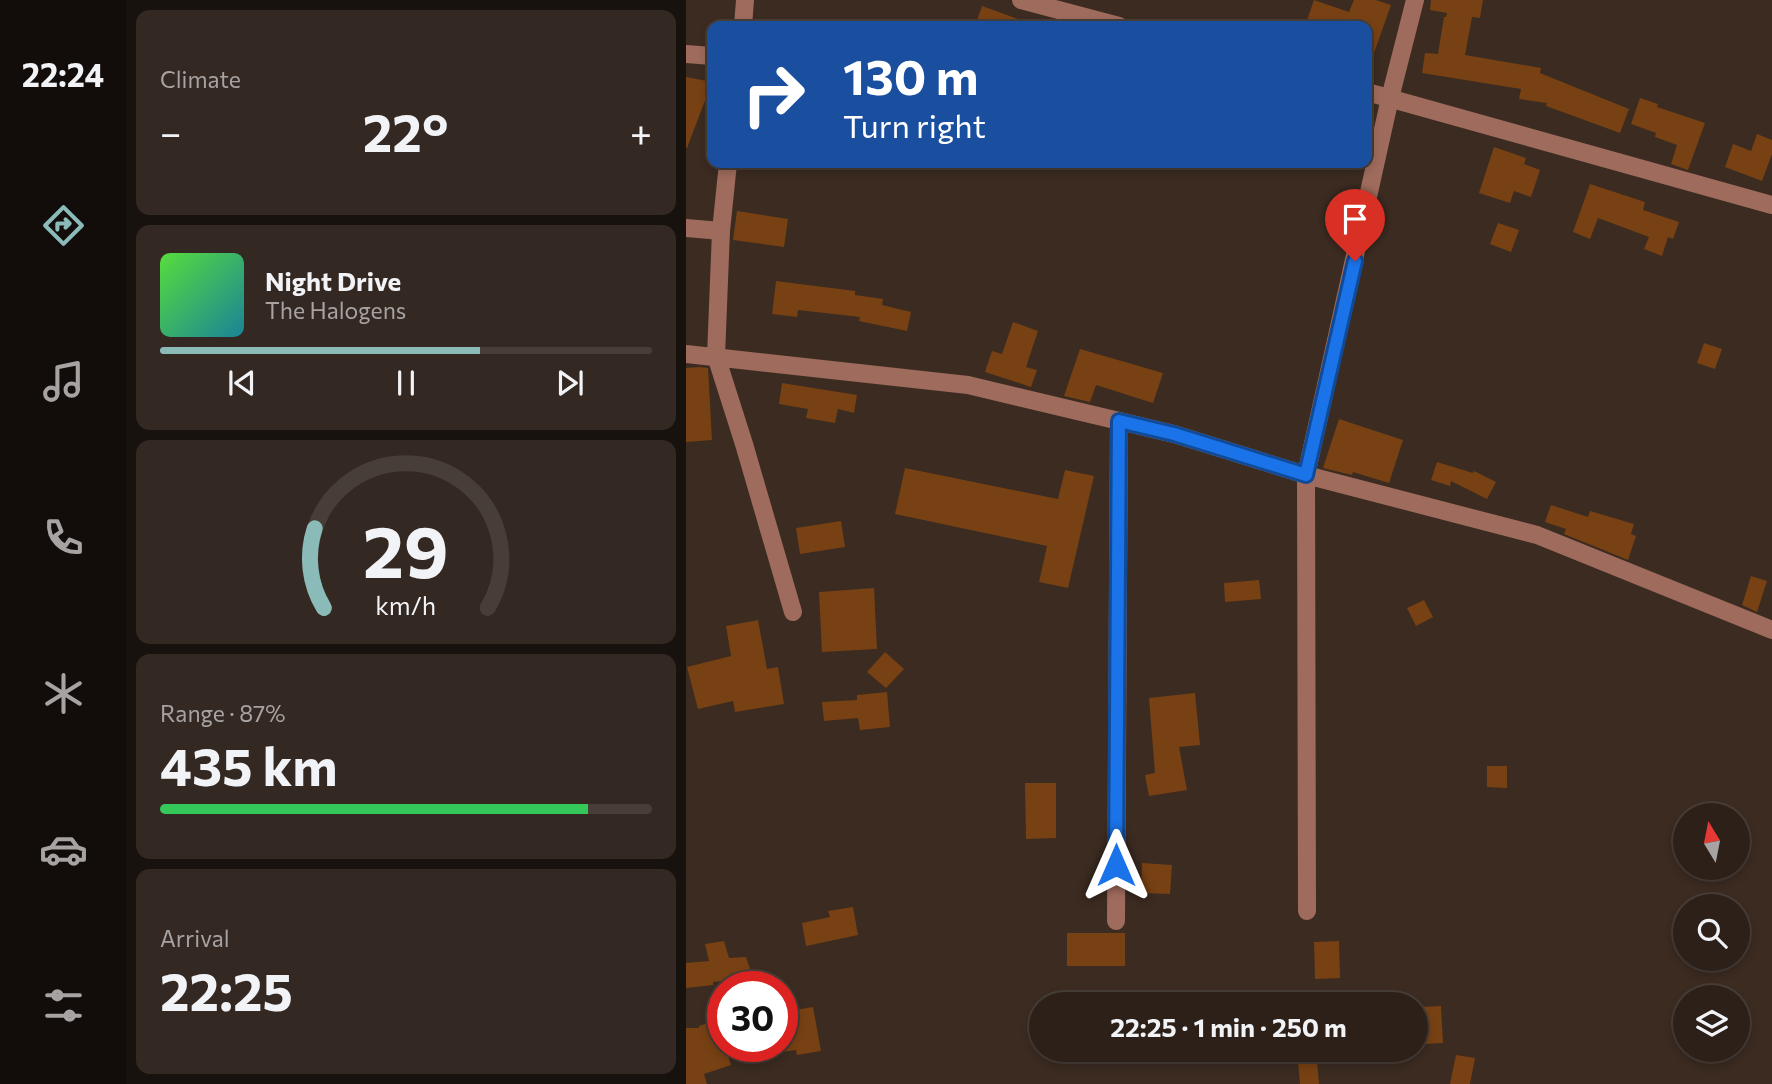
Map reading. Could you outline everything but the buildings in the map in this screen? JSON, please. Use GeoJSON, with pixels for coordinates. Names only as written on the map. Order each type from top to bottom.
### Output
{"type":"FeatureCollection","features":[{"type":"Feature","properties":{"kind":"street"},"geometry":{"type":"LineString","coordinates":[[743,21],[745,0]]}},
{"type":"Feature","properties":{"kind":"street"},"geometry":{"type":"LineString","coordinates":[[1021,0],[1100,21]]}},
{"type":"Feature","properties":{"kind":"street"},"geometry":{"type":"LineString","coordinates":[[1307,911],[1306,475],[1390,98],[1415,0]]}},
{"type":"Feature","properties":{"kind":"street"},"geometry":{"type":"LineString","coordinates":[[686,54],[707,56]]}},
{"type":"Feature","properties":{"kind":"street"},"geometry":{"type":"LineString","coordinates":[[1372,93],[1772,205]]}},
{"type":"Feature","properties":{"kind":"street"},"geometry":{"type":"LineString","coordinates":[[728,168],[722,231],[716,356],[793,612]]}},
{"type":"Feature","properties":{"kind":"street"},"geometry":{"type":"LineString","coordinates":[[686,228],[722,231]]}},
{"type":"Feature","properties":{"kind":"street"},"geometry":{"type":"LineString","coordinates":[[686,354],[968,385],[1174,434],[1306,475],[1537,535],[1772,630]]}},
{"type":"Feature","properties":{"kind":"street"},"geometry":{"type":"LineString","coordinates":[[1116,921],[1119,421]]}},
{"type":"Feature","properties":{"kind":"route"},"geometry":{"type":"LineString","coordinates":[[1116,865],[1119,421],[1174,434],[1306,475],[1355,261]]}}]}
